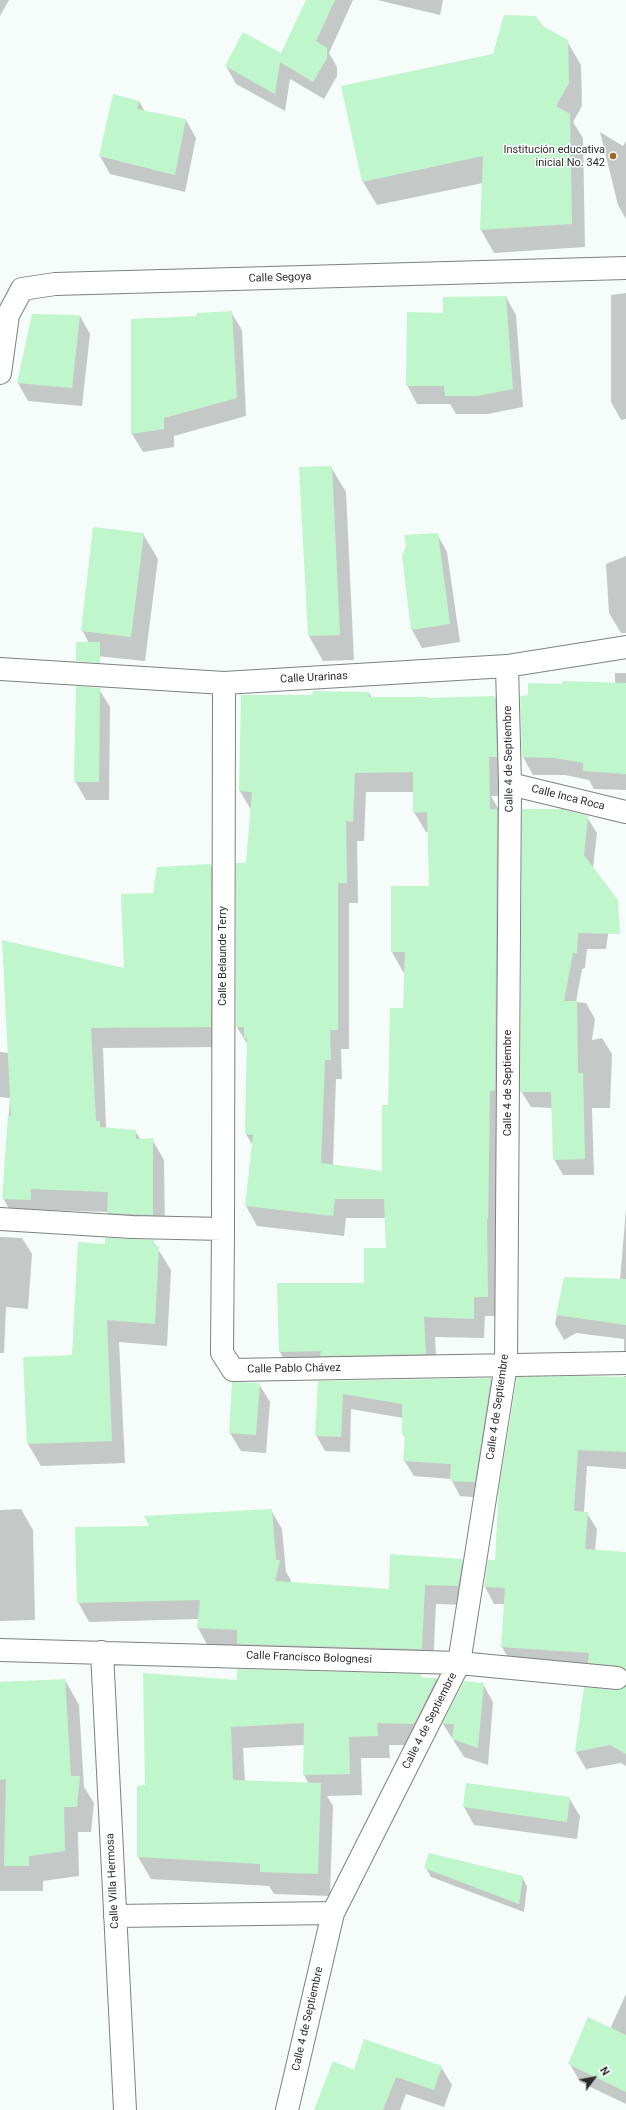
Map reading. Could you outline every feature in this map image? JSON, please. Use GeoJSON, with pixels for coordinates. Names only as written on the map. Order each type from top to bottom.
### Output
{"type":"FeatureCollection","features":[{"type":"Feature","properties":{"kind":"street","name":"Calle Segoya"},"geometry":{"type":"LineString","coordinates":[[0,373],[8,315],[22,290],[63,284],[626,268]]}},
{"type":"Feature","properties":{"kind":"street","name":"Calle Urarinas"},"geometry":{"type":"LineString","coordinates":[[0,670],[224,683],[507,666],[626,647]]}},
{"type":"Feature","properties":{"kind":"street","name":"Calle 4 de Septiembre"},"geometry":{"type":"LineString","coordinates":[[287,2110],[333,1913],[459,1663],[506,1365],[510,784],[507,666]]}},
{"type":"Feature","properties":{"kind":"street","name":"Calle Belaunde Terry"},"geometry":{"type":"LineString","coordinates":[[223,1229],[224,683]]}},
{"type":"Feature","properties":{"kind":"street","name":"Calle Inca Roca"},"geometry":{"type":"LineString","coordinates":[[510,784],[626,812]]}},
{"type":"Feature","properties":{"kind":"street"},"geometry":{"type":"LineString","coordinates":[[0,1219],[132,1227],[223,1229]]}},
{"type":"Feature","properties":{"kind":"street","name":"Calle Pablo Chávez"},"geometry":{"type":"LineString","coordinates":[[223,1229],[222,1353],[233,1370],[626,1363]]}},
{"type":"Feature","properties":{"kind":"street","name":"Calle Francisco Bolognesi"},"geometry":{"type":"LineString","coordinates":[[0,1650],[459,1663],[617,1678]]}},
{"type":"Feature","properties":{"kind":"street","name":"Calle Villa Hermosa"},"geometry":{"type":"LineString","coordinates":[[102,1652],[125,2110]]}},
{"type":"Feature","properties":{"kind":"street"},"geometry":{"type":"LineString","coordinates":[[115,1916],[333,1913]]}},
{"type":"Feature","properties":{"kind":"building"},"geometry":{"type":"Polygon","coordinates":[[[306,0],[335,0],[316,41],[327,48],[327,58],[313,82],[280,62],[275,94],[225,66],[243,32],[281,53],[306,0]]]}},
{"type":"Feature","properties":{"kind":"building"},"geometry":{"type":"Polygon","coordinates":[[[504,15],[536,16],[543,26],[568,40],[569,83],[556,106],[570,114],[572,224],[480,230],[483,156],[362,182],[341,86],[493,54],[504,15]]]}},
{"type":"Feature","properties":{"kind":"building"},"geometry":{"type":"Polygon","coordinates":[[[113,94],[139,101],[137,109],[186,119],[175,175],[99,156],[113,94]]]}},
{"type":"Feature","properties":{"kind":"building"},"geometry":{"type":"Polygon","coordinates":[[[506,296],[513,389],[477,396],[445,396],[444,386],[406,386],[407,312],[443,313],[443,297],[506,296]]]}},
{"type":"Feature","properties":{"kind":"building"},"geometry":{"type":"Polygon","coordinates":[[[232,311],[237,398],[164,418],[164,429],[131,434],[131,319],[197,316],[197,313],[232,311]]]}},
{"type":"Feature","properties":{"kind":"building"},"geometry":{"type":"Polygon","coordinates":[[[32,314],[80,315],[72,388],[17,383],[32,314]]]}},
{"type":"Feature","properties":{"kind":"building"},"geometry":{"type":"Polygon","coordinates":[[[332,466],[340,635],[308,636],[299,467],[332,466]]]}},
{"type":"Feature","properties":{"kind":"building"},"geometry":{"type":"Polygon","coordinates":[[[93,527],[144,533],[131,637],[81,631],[93,527]]]}},
{"type":"Feature","properties":{"kind":"building"},"geometry":{"type":"Polygon","coordinates":[[[438,533],[450,624],[411,630],[402,556],[406,546],[404,535],[438,533]]]}},
{"type":"Feature","properties":{"kind":"building"},"geometry":{"type":"Polygon","coordinates":[[[76,642],[100,642],[100,663],[76,661],[76,642]]]}},
{"type":"Feature","properties":{"kind":"building"},"geometry":{"type":"Polygon","coordinates":[[[562,681],[626,683],[626,774],[583,771],[583,763],[555,758],[522,757],[520,696],[528,695],[528,683],[562,684],[562,681]]]}},
{"type":"Feature","properties":{"kind":"building"},"geometry":{"type":"Polygon","coordinates":[[[76,686],[100,688],[99,782],[74,782],[76,686]]]}},
{"type":"Feature","properties":{"kind":"building"},"geometry":{"type":"Polygon","coordinates":[[[313,691],[369,692],[369,697],[429,698],[495,696],[497,757],[489,757],[490,809],[497,809],[495,1091],[490,1091],[487,1219],[488,1297],[474,1297],[474,1319],[424,1317],[426,1354],[320,1356],[321,1351],[279,1352],[277,1283],[364,1283],[364,1248],[386,1248],[384,1199],[335,1199],[333,1216],[245,1206],[253,1135],[245,1134],[247,1038],[244,1038],[244,1027],[236,1027],[236,863],[246,863],[252,792],[239,791],[241,695],[313,695],[313,691]],[[413,772],[355,773],[353,822],[346,821],[347,883],[338,883],[338,1030],[330,1030],[331,1060],[325,1060],[321,1163],[382,1171],[382,1105],[388,1105],[390,1008],[403,1008],[405,952],[391,952],[391,886],[429,886],[427,812],[413,813],[413,772]]]}},
{"type":"Feature","properties":{"kind":"building"},"geometry":{"type":"Polygon","coordinates":[[[522,809],[562,809],[588,816],[584,855],[618,900],[620,934],[578,933],[577,953],[573,953],[564,1001],[577,1001],[578,1073],[583,1073],[585,1159],[553,1160],[551,1092],[520,1092],[522,809]]]}},
{"type":"Feature","properties":{"kind":"building"},"geometry":{"type":"Polygon","coordinates":[[[211,864],[211,1027],[91,1028],[96,1121],[100,1121],[100,1127],[136,1130],[136,1139],[153,1138],[153,1215],[107,1213],[108,1192],[31,1189],[31,1200],[2,1199],[8,1115],[11,1116],[2,940],[124,968],[121,894],[153,893],[157,867],[211,864]]]}},
{"type":"Feature","properties":{"kind":"building"},"geometry":{"type":"Polygon","coordinates":[[[105,1238],[154,1240],[154,1246],[159,1246],[155,1324],[107,1320],[112,1441],[27,1444],[23,1357],[72,1355],[78,1242],[105,1244],[105,1238]]]}},
{"type":"Feature","properties":{"kind":"building"},"geometry":{"type":"Polygon","coordinates":[[[564,1277],[626,1279],[626,1325],[556,1315],[564,1277]]]}},
{"type":"Feature","properties":{"kind":"building"},"geometry":{"type":"Polygon","coordinates":[[[517,1377],[626,1377],[626,1452],[578,1450],[574,1511],[588,1512],[585,1549],[626,1552],[626,1670],[618,1666],[588,1663],[589,1653],[501,1647],[505,1588],[484,1587],[488,1560],[495,1560],[499,1487],[517,1377]]]}},
{"type":"Feature","properties":{"kind":"building"},"geometry":{"type":"Polygon","coordinates":[[[491,1378],[475,1482],[450,1481],[451,1464],[403,1461],[405,1435],[402,1434],[402,1404],[343,1394],[341,1437],[315,1436],[318,1381],[491,1378]]]}},
{"type":"Feature","properties":{"kind":"building"},"geometry":{"type":"Polygon","coordinates":[[[232,1382],[260,1383],[256,1435],[229,1433],[232,1382]]]}},
{"type":"Feature","properties":{"kind":"building"},"geometry":{"type":"Polygon","coordinates":[[[272,1509],[276,1560],[280,1560],[275,1581],[389,1589],[390,1554],[463,1559],[458,1586],[425,1585],[422,1649],[237,1644],[237,1630],[197,1628],[200,1600],[77,1603],[75,1527],[149,1526],[144,1516],[272,1509]]]}},
{"type":"Feature","properties":{"kind":"building"},"geometry":{"type":"Polygon","coordinates":[[[237,1669],[421,1674],[421,1678],[437,1678],[414,1724],[377,1723],[378,1736],[349,1737],[350,1774],[303,1775],[304,1723],[231,1727],[233,1780],[321,1783],[318,1874],[260,1872],[260,1864],[137,1857],[137,1786],[145,1785],[143,1673],[237,1680],[237,1669]]]}},
{"type":"Feature","properties":{"kind":"building"},"geometry":{"type":"Polygon","coordinates":[[[65,1679],[71,1776],[80,1776],[77,1807],[64,1807],[65,1851],[29,1856],[29,1866],[4,1866],[6,1779],[0,1780],[0,1682],[65,1679]]]}},
{"type":"Feature","properties":{"kind":"building"},"geometry":{"type":"Polygon","coordinates":[[[464,1681],[484,1683],[478,1748],[452,1739],[454,1724],[442,1724],[464,1681]]]}},
{"type":"Feature","properties":{"kind":"building"},"geometry":{"type":"Polygon","coordinates":[[[626,1686],[626,1754],[610,1745],[575,1752],[584,1687],[616,1690],[626,1686]]]}},
{"type":"Feature","properties":{"kind":"building"},"geometry":{"type":"Polygon","coordinates":[[[466,1783],[570,1797],[567,1822],[463,1807],[466,1783]]]}},
{"type":"Feature","properties":{"kind":"building"},"geometry":{"type":"Polygon","coordinates":[[[429,1853],[523,1876],[519,1904],[424,1868],[429,1853]]]}},
{"type":"Feature","properties":{"kind":"building"},"geometry":{"type":"Polygon","coordinates":[[[588,2017],[626,2035],[626,2092],[568,2064],[588,2017]]]}},
{"type":"Feature","properties":{"kind":"building"},"geometry":{"type":"Polygon","coordinates":[[[364,2039],[442,2066],[434,2090],[396,2077],[383,2110],[314,2110],[333,2061],[354,2070],[364,2039]]]}},
{"type":"Feature","properties":{"kind":"place","name":"Institución educativa inicial No. 342"},"geometry":{"type":"Point","coordinates":[613,156]}}]}
